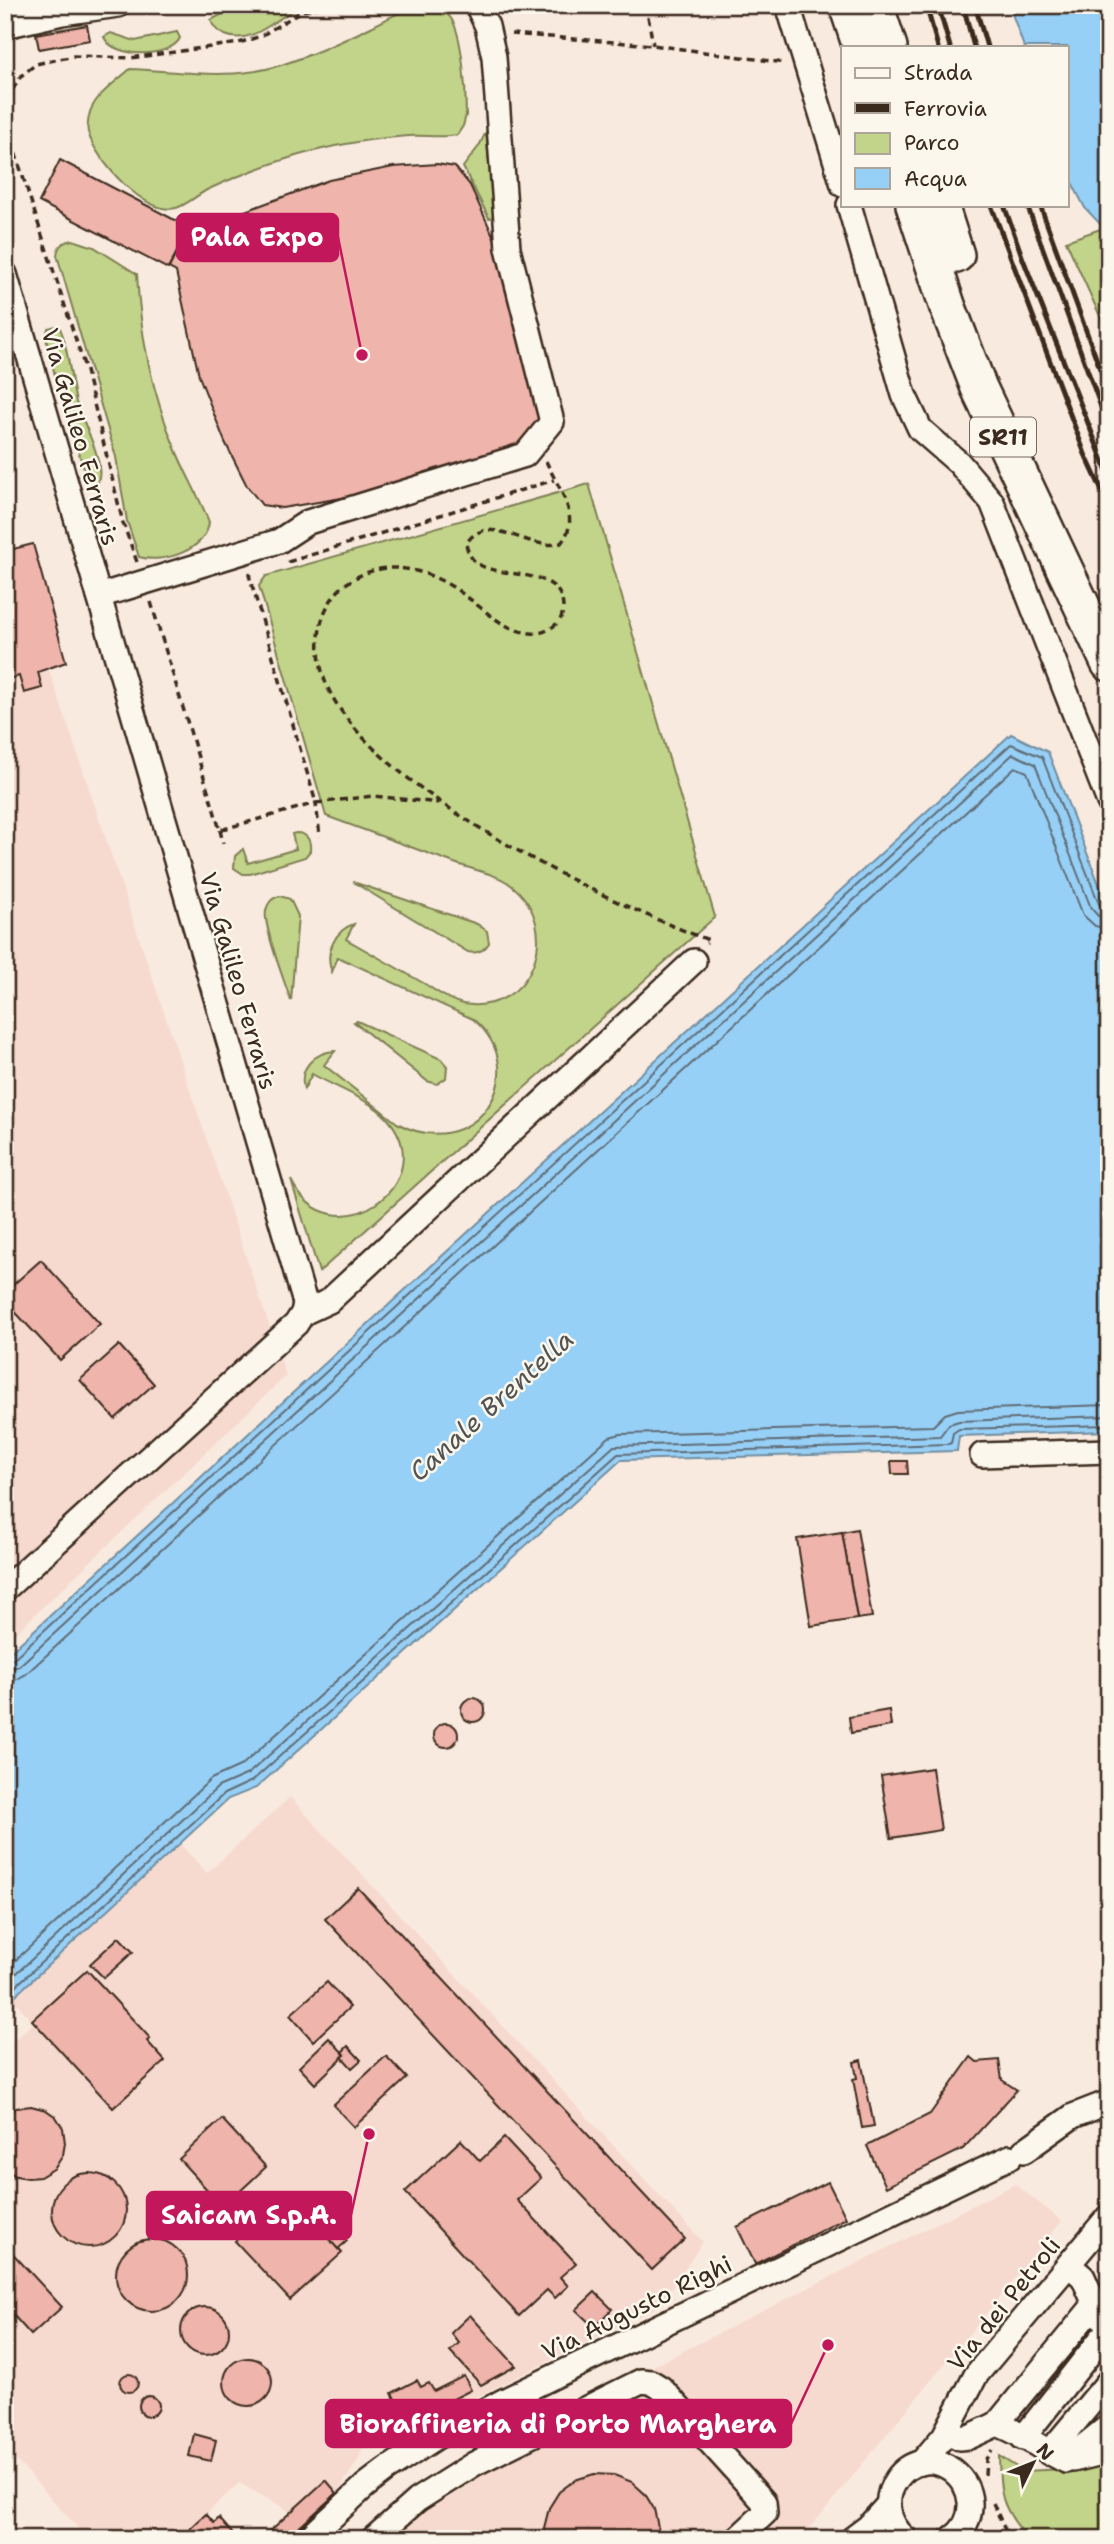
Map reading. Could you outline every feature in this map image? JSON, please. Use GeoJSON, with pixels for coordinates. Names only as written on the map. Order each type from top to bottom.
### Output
{"type":"FeatureCollection","features":[{"type":"Feature","properties":{"kind":"highway"},"geometry":{"type":"LineString","coordinates":[[847,5],[861,46]]}},
{"type":"Feature","properties":{"kind":"highway"},"geometry":{"type":"LineString","coordinates":[[875,5],[889,46]]}},
{"type":"Feature","properties":{"kind":"highway","name":"SR11"},"geometry":{"type":"LineString","coordinates":[[914,206],[947,305],[979,388],[1109,663]]}},
{"type":"Feature","properties":{"kind":"highway","name":"SR11"},"geometry":{"type":"LineString","coordinates":[[940,206],[969,296],[1002,381],[1109,608]]}},
{"type":"Feature","properties":{"kind":"street"},"geometry":{"type":"LineString","coordinates":[[6,27],[62,13],[118,5]]}},
{"type":"Feature","properties":{"kind":"street"},"geometry":{"type":"LineString","coordinates":[[788,5],[841,178]]}},
{"type":"Feature","properties":{"kind":"street"},"geometry":{"type":"LineString","coordinates":[[99,596],[279,541],[308,522],[525,455],[552,422],[508,248],[490,21]]}},
{"type":"Feature","properties":{"kind":"street"},"geometry":{"type":"LineString","coordinates":[[849,206],[904,395],[920,429],[959,463],[992,502],[1109,802]]}},
{"type":"Feature","properties":{"kind":"street","name":"Via Galileo Ferraris"},"geometry":{"type":"LineString","coordinates":[[5,274],[304,1303],[303,1313]]}},
{"type":"Feature","properties":{"kind":"street"},"geometry":{"type":"LineString","coordinates":[[5,1589],[296,1324],[303,1313],[329,1301],[694,961]]}},
{"type":"Feature","properties":{"kind":"street"},"geometry":{"type":"LineString","coordinates":[[982,1455],[1109,1451]]}},
{"type":"Feature","properties":{"kind":"street","name":"Via Augusto Righi"},"geometry":{"type":"LineString","coordinates":[[308,2539],[365,2486],[435,2438],[503,2401],[1017,2154],[1073,2116],[1109,2102]]}},
{"type":"Feature","properties":{"kind":"street","name":"Via dei Petroli"},"geometry":{"type":"LineString","coordinates":[[887,2506],[893,2483],[900,2474],[921,2463],[944,2436],[976,2375],[1109,2216]]}},
{"type":"Feature","properties":{"kind":"street"},"geometry":{"type":"LineString","coordinates":[[1034,2444],[1103,2320],[1083,2277],[1069,2265]]}},
{"type":"Feature","properties":{"kind":"street"},"geometry":{"type":"LineString","coordinates":[[1034,2444],[1109,2353]]}},
{"type":"Feature","properties":{"kind":"street"},"geometry":{"type":"LineString","coordinates":[[958,2475],[959,2438],[976,2375]]}},
{"type":"Feature","properties":{"kind":"street"},"geometry":{"type":"LineString","coordinates":[[373,2539],[417,2500],[474,2463],[641,2381],[651,2382],[661,2388],[764,2502],[765,2513],[737,2539]]}},
{"type":"Feature","properties":{"kind":"street"},"geometry":{"type":"LineString","coordinates":[[1034,2444],[1109,2381]]}},
{"type":"Feature","properties":{"kind":"street"},"geometry":{"type":"LineString","coordinates":[[1034,2444],[1092,2423],[1109,2403]]}},
{"type":"Feature","properties":{"kind":"street"},"geometry":{"type":"LineString","coordinates":[[1034,2444],[1109,2426]]}},
{"type":"Feature","properties":{"kind":"street"},"geometry":{"type":"LineString","coordinates":[[959,2438],[1102,2453],[1109,2449]]}},
{"type":"Feature","properties":{"kind":"street"},"geometry":{"type":"LineString","coordinates":[[921,2463],[947,2467],[965,2483],[969,2494],[969,2516],[979,2539]]}},
{"type":"Feature","properties":{"kind":"street"},"geometry":{"type":"LineString","coordinates":[[887,2506],[890,2518],[904,2539]]}},
{"type":"Feature","properties":{"kind":"street"},"geometry":{"type":"LineString","coordinates":[[852,2539],[868,2527],[887,2506]]}},
{"type":"Feature","properties":{"kind":"street"},"geometry":{"type":"LineString","coordinates":[[951,2539],[964,2526],[969,2516]]}},
{"type":"Feature","properties":{"kind":"path"},"geometry":{"type":"LineString","coordinates":[[223,843],[145,582],[123,523],[86,371],[14,149],[9,117],[11,92],[21,76],[36,64],[74,56],[131,58],[239,43],[261,36],[302,10],[329,5]]}},
{"type":"Feature","properties":{"kind":"path"},"geometry":{"type":"LineString","coordinates":[[646,5],[653,45]]}},
{"type":"Feature","properties":{"kind":"path"},"geometry":{"type":"LineString","coordinates":[[490,21],[791,64]]}},
{"type":"Feature","properties":{"kind":"path"},"geometry":{"type":"LineString","coordinates":[[538,440],[570,512],[571,526],[561,543],[540,545],[489,529],[470,537],[466,544],[469,555],[477,564],[491,570],[529,575],[556,589],[562,600],[563,612],[558,623],[540,633],[516,630],[499,622],[449,585],[416,571],[378,569],[344,585],[334,595],[323,616],[317,640],[323,678],[340,712],[378,754],[441,803],[532,858],[582,884],[695,935]]}},
{"type":"Feature","properties":{"kind":"path"},"geometry":{"type":"LineString","coordinates":[[275,566],[554,480]]}},
{"type":"Feature","properties":{"kind":"path"},"geometry":{"type":"LineString","coordinates":[[262,570],[249,575],[316,803],[320,837]]}},
{"type":"Feature","properties":{"kind":"path"},"geometry":{"type":"LineString","coordinates":[[220,830],[316,803],[373,796],[441,803]]}},
{"type":"Feature","properties":{"kind":"shaded area"},"geometry":{"type":"Polygon","coordinates":[[[5,538],[286,1376],[5,1643],[5,538]]]}},
{"type":"Feature","properties":{"kind":"shaded area"},"geometry":{"type":"Polygon","coordinates":[[[290,1797],[703,2242],[659,2306],[409,2431],[383,2401],[357,2462],[337,2493],[304,2523],[286,2509],[239,2483],[179,2539],[88,2539],[5,2448],[5,2048],[33,2023],[13,1998],[180,1844],[207,1873],[290,1797]]]}},
{"type":"Feature","properties":{"kind":"shaded area"},"geometry":{"type":"Polygon","coordinates":[[[1015,2184],[1062,2221],[801,2539],[358,2539],[379,2520],[449,2469],[1015,2184]]]}},
{"type":"Feature","properties":{"kind":"green space"},"geometry":{"type":"Polygon","coordinates":[[[239,5],[305,5],[257,33],[236,37],[218,31],[211,20],[239,5]]]}},
{"type":"Feature","properties":{"kind":"green space"},"geometry":{"type":"Polygon","coordinates":[[[427,6],[440,8],[447,14],[458,36],[463,64],[466,115],[457,135],[385,138],[314,151],[234,178],[205,191],[180,207],[164,208],[136,195],[123,183],[100,156],[88,132],[89,116],[95,102],[130,69],[206,74],[262,70],[316,52],[405,11],[427,6]]]}},
{"type":"Feature","properties":{"kind":"green space"},"geometry":{"type":"Polygon","coordinates":[[[177,32],[180,38],[175,45],[142,53],[118,49],[104,37],[111,33],[135,41],[177,32]]]}},
{"type":"Feature","properties":{"kind":"green space"},"geometry":{"type":"Polygon","coordinates":[[[486,132],[494,217],[489,218],[463,167],[486,132]]]}},
{"type":"Feature","properties":{"kind":"green space"},"geometry":{"type":"Polygon","coordinates":[[[1109,226],[1109,336],[1066,241],[1109,226]]]}},
{"type":"Feature","properties":{"kind":"green space"},"geometry":{"type":"Polygon","coordinates":[[[73,240],[94,247],[137,274],[144,340],[160,406],[179,457],[209,522],[201,540],[182,553],[160,558],[139,557],[127,521],[116,457],[57,255],[62,244],[73,240]]]}},
{"type":"Feature","properties":{"kind":"green space"},"geometry":{"type":"Polygon","coordinates":[[[48,328],[60,328],[63,336],[76,402],[97,456],[99,477],[96,486],[88,479],[56,380],[46,338],[48,328]]]}},
{"type":"Feature","properties":{"kind":"green space"},"geometry":{"type":"Polygon","coordinates":[[[589,484],[715,917],[319,1272],[291,1180],[309,1204],[331,1214],[354,1213],[376,1204],[392,1187],[402,1166],[401,1142],[387,1118],[362,1099],[312,1074],[304,1089],[304,1074],[310,1062],[321,1054],[335,1051],[324,1065],[397,1123],[425,1133],[450,1132],[471,1123],[488,1107],[497,1087],[499,1064],[491,1041],[473,1019],[338,957],[332,972],[330,950],[341,931],[354,924],[346,939],[453,1001],[463,1004],[487,1004],[507,996],[523,983],[533,965],[538,944],[536,923],[527,903],[511,885],[499,878],[326,816],[259,586],[266,576],[589,484]]]}},
{"type":"Feature","properties":{"kind":"green space"},"geometry":{"type":"Polygon","coordinates":[[[292,834],[303,834],[309,840],[310,851],[305,857],[250,874],[243,874],[234,868],[235,856],[243,849],[248,863],[296,849],[292,834]]]}},
{"type":"Feature","properties":{"kind":"green space"},"geometry":{"type":"Polygon","coordinates":[[[353,882],[477,924],[487,931],[489,943],[480,951],[468,952],[353,882]]]}},
{"type":"Feature","properties":{"kind":"green space"},"geometry":{"type":"Polygon","coordinates":[[[280,896],[290,899],[298,916],[291,1001],[266,918],[269,903],[280,896]]]}},
{"type":"Feature","properties":{"kind":"green space"},"geometry":{"type":"Polygon","coordinates":[[[354,1022],[441,1059],[447,1066],[446,1078],[437,1084],[427,1081],[354,1022]]]}},
{"type":"Feature","properties":{"kind":"green space"},"geometry":{"type":"Polygon","coordinates":[[[999,2456],[1023,2471],[1089,2468],[1109,2460],[1109,2539],[1028,2539],[1012,2518],[1004,2501],[999,2456]]]}},
{"type":"Feature","properties":{"kind":"water"},"geometry":{"type":"Polygon","coordinates":[[[1009,5],[1109,5],[1109,226],[1103,227],[1085,208],[1068,175],[1068,46],[1024,46],[1009,5]]]}},
{"type":"Feature","properties":{"kind":"water","name":"Canale Brentella"},"geometry":{"type":"Polygon","coordinates":[[[1011,734],[1048,752],[1109,910],[1109,1431],[959,1436],[957,1451],[621,1460],[256,1788],[228,1799],[5,2005],[5,1657],[1011,734]]]}},
{"type":"Feature","properties":{"kind":"building"},"geometry":{"type":"Polygon","coordinates":[[[87,25],[90,40],[39,49],[36,34],[87,25]]]}},
{"type":"Feature","properties":{"kind":"building"},"geometry":{"type":"Polygon","coordinates":[[[60,160],[190,228],[168,269],[39,202],[60,160]]]}},
{"type":"Feature","properties":{"kind":"building"},"geometry":{"type":"Polygon","coordinates":[[[437,164],[455,167],[470,185],[508,268],[538,390],[539,426],[530,441],[396,489],[282,508],[262,505],[247,486],[225,442],[199,376],[176,272],[169,268],[184,238],[190,242],[245,211],[329,180],[393,167],[437,164]]]}},
{"type":"Feature","properties":{"kind":"building"},"geometry":{"type":"Polygon","coordinates":[[[33,544],[66,662],[38,672],[42,688],[24,693],[19,676],[5,680],[5,551],[33,544]]]}},
{"type":"Feature","properties":{"kind":"building"},"geometry":{"type":"Polygon","coordinates":[[[41,1260],[100,1324],[60,1360],[5,1301],[5,1292],[41,1260]]]}},
{"type":"Feature","properties":{"kind":"building"},"geometry":{"type":"Polygon","coordinates":[[[119,1345],[154,1384],[115,1419],[80,1380],[119,1345]]]}},
{"type":"Feature","properties":{"kind":"building"},"geometry":{"type":"Polygon","coordinates":[[[891,1461],[907,1461],[908,1474],[892,1474],[891,1461]]]}},
{"type":"Feature","properties":{"kind":"building"},"geometry":{"type":"Polygon","coordinates":[[[857,1529],[872,1617],[857,1619],[842,1532],[857,1529]]]}},
{"type":"Feature","properties":{"kind":"building"},"geometry":{"type":"Polygon","coordinates":[[[842,1532],[857,1619],[811,1626],[797,1539],[842,1532]]]}},
{"type":"Feature","properties":{"kind":"building"},"geometry":{"type":"Polygon","coordinates":[[[473,1698],[482,1701],[485,1710],[482,1719],[473,1722],[464,1719],[461,1710],[464,1701],[473,1698]]]}},
{"type":"Feature","properties":{"kind":"building"},"geometry":{"type":"Polygon","coordinates":[[[889,1710],[891,1726],[851,1733],[849,1717],[889,1710]]]}},
{"type":"Feature","properties":{"kind":"building"},"geometry":{"type":"Polygon","coordinates":[[[446,1723],[455,1726],[458,1735],[455,1744],[446,1747],[437,1744],[434,1735],[437,1726],[446,1723]]]}},
{"type":"Feature","properties":{"kind":"building"},"geometry":{"type":"Polygon","coordinates":[[[932,1768],[941,1830],[891,1838],[881,1776],[932,1768]]]}},
{"type":"Feature","properties":{"kind":"building"},"geometry":{"type":"Polygon","coordinates":[[[358,1888],[685,2239],[652,2270],[325,1919],[358,1888]]]}},
{"type":"Feature","properties":{"kind":"building"},"geometry":{"type":"Polygon","coordinates":[[[119,1937],[133,1952],[104,1978],[90,1964],[119,1937]]]}},
{"type":"Feature","properties":{"kind":"building"},"geometry":{"type":"Polygon","coordinates":[[[87,1970],[150,2038],[147,2041],[165,2061],[113,2108],[32,2020],[87,1970]]]}},
{"type":"Feature","properties":{"kind":"building"},"geometry":{"type":"Polygon","coordinates":[[[327,1982],[350,2007],[313,2041],[290,2015],[327,1982]]]}},
{"type":"Feature","properties":{"kind":"building"},"geometry":{"type":"Polygon","coordinates":[[[329,2038],[345,2055],[315,2084],[299,2067],[329,2038]]]}},
{"type":"Feature","properties":{"kind":"building"},"geometry":{"type":"Polygon","coordinates":[[[348,2046],[361,2060],[352,2068],[342,2057],[345,2055],[342,2052],[348,2046]]]}},
{"type":"Feature","properties":{"kind":"building"},"geometry":{"type":"Polygon","coordinates":[[[386,2056],[407,2078],[354,2127],[333,2105],[386,2056]]]}},
{"type":"Feature","properties":{"kind":"building"},"geometry":{"type":"Polygon","coordinates":[[[971,2057],[977,2062],[999,2060],[1002,2080],[1017,2090],[963,2149],[886,2187],[867,2146],[930,2114],[971,2057]]]}},
{"type":"Feature","properties":{"kind":"building"},"geometry":{"type":"Polygon","coordinates":[[[861,2060],[874,2126],[862,2128],[853,2079],[857,2078],[854,2062],[861,2060]]]}},
{"type":"Feature","properties":{"kind":"building"},"geometry":{"type":"Polygon","coordinates":[[[31,2106],[46,2110],[56,2117],[63,2128],[65,2143],[63,2155],[55,2168],[40,2177],[28,2178],[16,2176],[5,2169],[5,2115],[16,2108],[31,2106]]]}},
{"type":"Feature","properties":{"kind":"building"},"geometry":{"type":"Polygon","coordinates":[[[222,2119],[266,2167],[223,2207],[179,2159],[222,2119]]]}},
{"type":"Feature","properties":{"kind":"building"},"geometry":{"type":"Polygon","coordinates":[[[504,2138],[541,2178],[517,2200],[576,2263],[560,2277],[568,2286],[555,2298],[547,2290],[519,2316],[405,2192],[461,2140],[480,2161],[504,2138]]]}},
{"type":"Feature","properties":{"kind":"building"},"geometry":{"type":"Polygon","coordinates":[[[89,2173],[103,2176],[115,2184],[123,2196],[126,2210],[123,2224],[115,2236],[103,2244],[89,2247],[75,2244],[63,2236],[55,2224],[52,2210],[55,2196],[63,2184],[75,2176],[89,2173]]]}},
{"type":"Feature","properties":{"kind":"building"},"geometry":{"type":"Polygon","coordinates":[[[828,2182],[846,2218],[755,2264],[737,2227],[828,2182]]]}},
{"type":"Feature","properties":{"kind":"building"},"geometry":{"type":"Polygon","coordinates":[[[288,2193],[342,2253],[290,2300],[235,2241],[288,2193]]]}},
{"type":"Feature","properties":{"kind":"building"},"geometry":{"type":"Polygon","coordinates":[[[338,2231],[347,2241],[338,2249],[329,2239],[338,2231]]]}},
{"type":"Feature","properties":{"kind":"building"},"geometry":{"type":"Polygon","coordinates":[[[152,2239],[172,2245],[182,2255],[188,2275],[182,2295],[172,2305],[152,2311],[132,2305],[122,2295],[116,2275],[122,2255],[132,2245],[152,2239]]]}},
{"type":"Feature","properties":{"kind":"building"},"geometry":{"type":"Polygon","coordinates":[[[5,2245],[62,2307],[31,2335],[5,2306],[5,2245]]]}},
{"type":"Feature","properties":{"kind":"building"},"geometry":{"type":"Polygon","coordinates":[[[595,2292],[612,2309],[594,2327],[576,2310],[595,2292]]]}},
{"type":"Feature","properties":{"kind":"building"},"geometry":{"type":"Polygon","coordinates":[[[205,2307],[222,2314],[229,2331],[222,2348],[205,2355],[188,2348],[181,2331],[188,2314],[205,2307]]]}},
{"type":"Feature","properties":{"kind":"building"},"geometry":{"type":"Polygon","coordinates":[[[470,2315],[516,2366],[481,2385],[450,2351],[459,2343],[451,2333],[470,2315]]]}},
{"type":"Feature","properties":{"kind":"building"},"geometry":{"type":"Polygon","coordinates":[[[248,2358],[265,2365],[272,2382],[265,2399],[248,2406],[231,2399],[224,2382],[231,2365],[248,2358]]]}},
{"type":"Feature","properties":{"kind":"building"},"geometry":{"type":"Polygon","coordinates":[[[125,2374],[133,2374],[138,2383],[136,2390],[125,2392],[120,2387],[120,2379],[125,2374]]]}},
{"type":"Feature","properties":{"kind":"building"},"geometry":{"type":"Polygon","coordinates":[[[464,2376],[471,2390],[402,2425],[391,2414],[400,2409],[392,2393],[417,2380],[421,2387],[429,2383],[434,2391],[464,2376]]]}},
{"type":"Feature","properties":{"kind":"building"},"geometry":{"type":"Polygon","coordinates":[[[149,2396],[156,2399],[159,2406],[156,2413],[149,2416],[142,2413],[139,2406],[142,2399],[149,2396]]]}},
{"type":"Feature","properties":{"kind":"building"},"geometry":{"type":"Polygon","coordinates":[[[194,2434],[216,2440],[211,2461],[189,2456],[194,2434]]]}},
{"type":"Feature","properties":{"kind":"building"},"geometry":{"type":"Polygon","coordinates":[[[594,2474],[614,2475],[632,2482],[645,2494],[654,2509],[658,2527],[657,2539],[546,2539],[544,2528],[549,2508],[559,2492],[575,2480],[594,2474]]]}},
{"type":"Feature","properties":{"kind":"building"},"geometry":{"type":"Polygon","coordinates":[[[326,2480],[337,2493],[304,2523],[286,2539],[261,2539],[326,2480]]]}},
{"type":"Feature","properties":{"kind":"building"},"geometry":{"type":"Polygon","coordinates":[[[206,2514],[214,2523],[219,2518],[237,2539],[179,2539],[206,2514]]]}},
{"type":"Feature","properties":{"kind":"railway"},"geometry":{"type":"LineString","coordinates":[[926,5],[938,46]]}},
{"type":"Feature","properties":{"kind":"railway"},"geometry":{"type":"LineString","coordinates":[[938,5],[950,46]]}},
{"type":"Feature","properties":{"kind":"railway"},"geometry":{"type":"LineString","coordinates":[[963,5],[974,46]]}},
{"type":"Feature","properties":{"kind":"railway"},"geometry":{"type":"LineString","coordinates":[[975,5],[987,46]]}},
{"type":"Feature","properties":{"kind":"railway"},"geometry":{"type":"LineString","coordinates":[[991,206],[1085,454],[1109,506]]}},
{"type":"Feature","properties":{"kind":"railway"},"geometry":{"type":"LineString","coordinates":[[1004,206],[1109,476]]}},
{"type":"Feature","properties":{"kind":"railway"},"geometry":{"type":"LineString","coordinates":[[1027,206],[1109,429]]}},
{"type":"Feature","properties":{"kind":"railway"},"geometry":{"type":"LineString","coordinates":[[1040,206],[1109,393]]}},
{"type":"Feature","properties":{"kind":"place","name":"Pala Expo"},"geometry":{"type":"Point","coordinates":[362,355]}},
{"type":"Feature","properties":{"kind":"place","name":"Saicam S.p.A."},"geometry":{"type":"Point","coordinates":[369,2134]}},
{"type":"Feature","properties":{"kind":"place","name":"Bioraffineria di Porto Marghera"},"geometry":{"type":"Point","coordinates":[828,2345]}}]}
